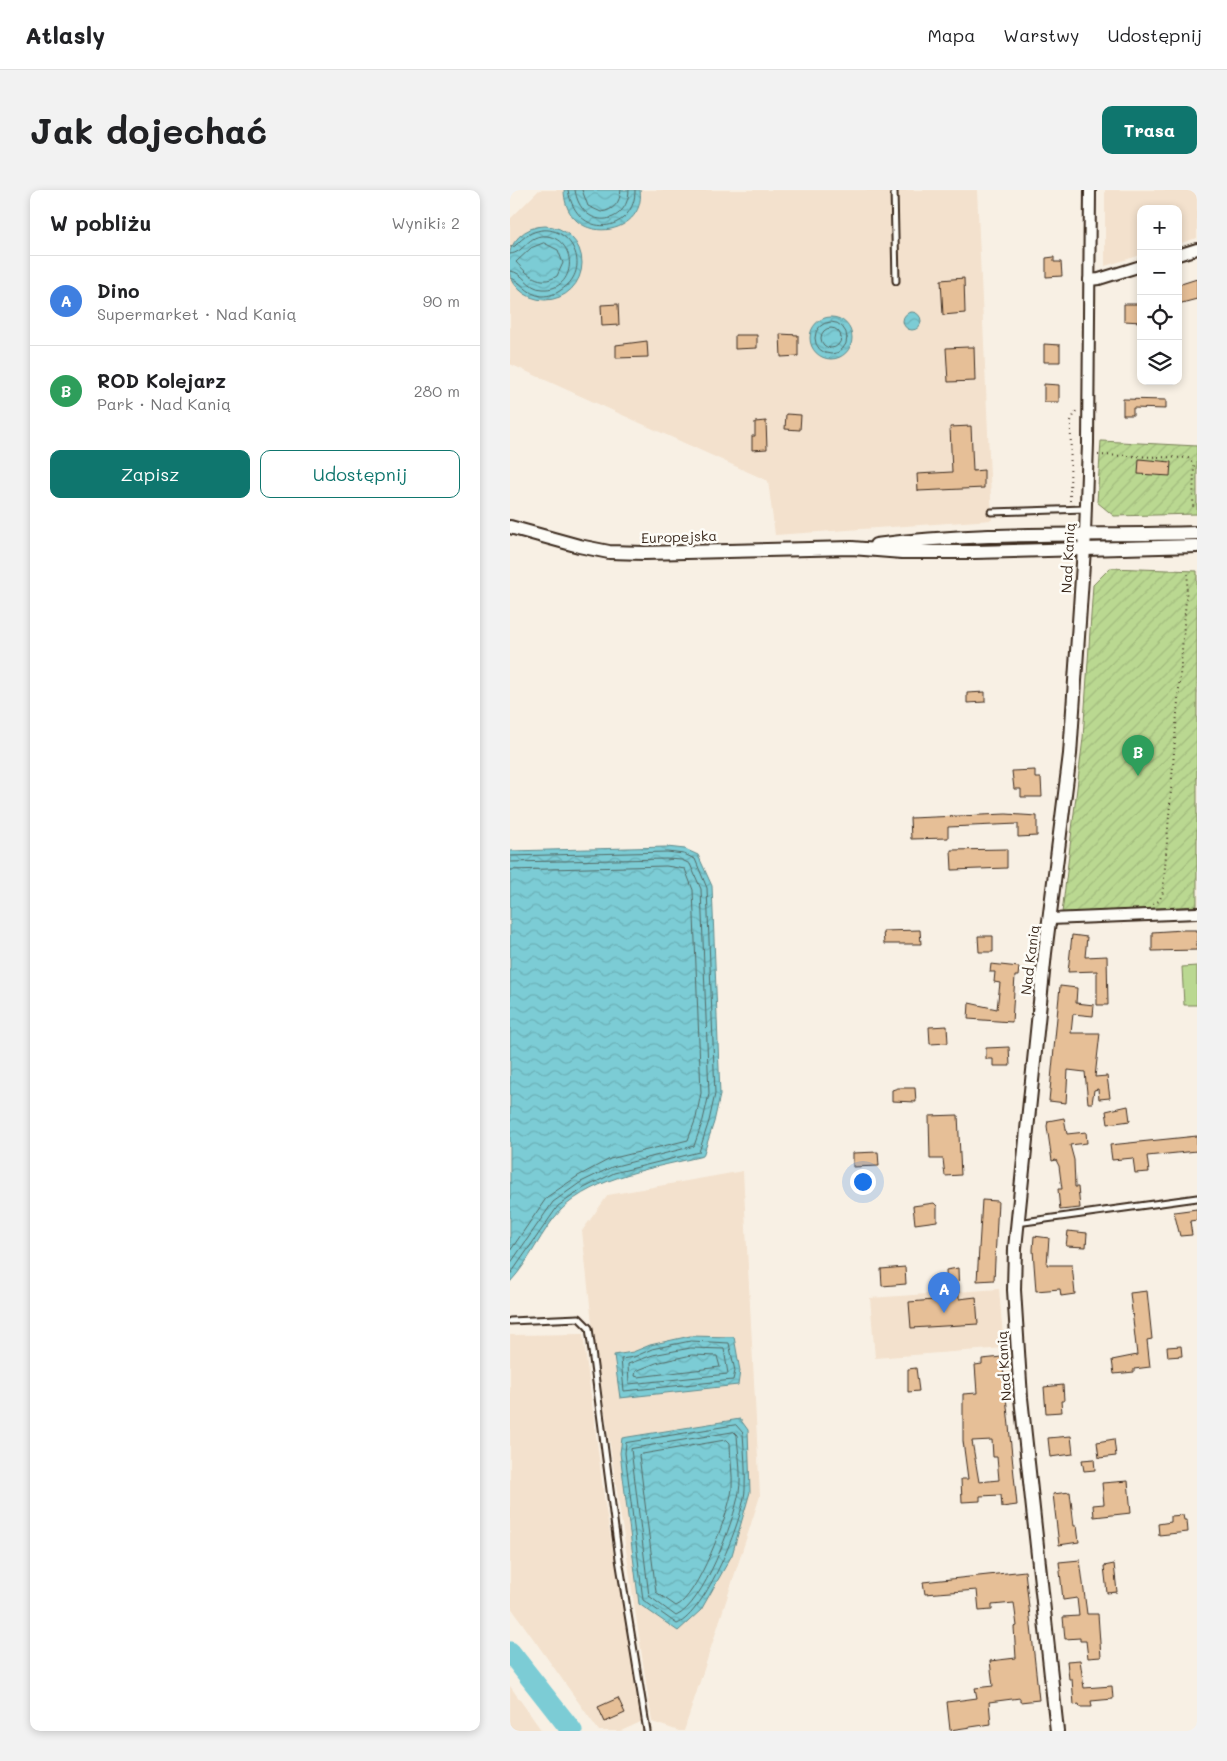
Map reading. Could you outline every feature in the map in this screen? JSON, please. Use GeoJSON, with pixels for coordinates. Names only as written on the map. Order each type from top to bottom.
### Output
{"type":"FeatureCollection","features":[{"type":"Feature","properties":{"kind":"street","name":"Nad Kanią"},"geometry":{"type":"LineString","coordinates":[[1057,1731],[1021,1398],[1014,1290],[1017,1223],[1070,754],[1084,550],[1090,190]]}},
{"type":"Feature","properties":{"kind":"street"},"geometry":{"type":"LineString","coordinates":[[1182,254],[1197,249]]}},
{"type":"Feature","properties":{"kind":"street"},"geometry":{"type":"LineString","coordinates":[[1089,280],[1099,279],[1137,267]]}},
{"type":"Feature","properties":{"kind":"street","name":"Europejska"},"geometry":{"type":"LineString","coordinates":[[510,527],[608,552],[644,554],[852,548],[932,538],[1197,533]]}},
{"type":"Feature","properties":{"kind":"street","name":"Europejska"},"geometry":{"type":"LineString","coordinates":[[852,548],[902,552],[1084,550],[1197,546]]}},
{"type":"Feature","properties":{"kind":"street"},"geometry":{"type":"LineString","coordinates":[[1050,919],[1197,913]]}},
{"type":"Feature","properties":{"kind":"lane"},"geometry":{"type":"LineString","coordinates":[[894,190],[896,281]]}},
{"type":"Feature","properties":{"kind":"lane"},"geometry":{"type":"LineString","coordinates":[[991,512],[1085,509]]}},
{"type":"Feature","properties":{"kind":"lane"},"geometry":{"type":"LineString","coordinates":[[1017,1223],[1197,1198]]}},
{"type":"Feature","properties":{"kind":"lane"},"geometry":{"type":"LineString","coordinates":[[510,1321],[578,1318],[589,1328],[619,1559],[647,1731]]}},
{"type":"Feature","properties":{"kind":"path"},"geometry":{"type":"LineString","coordinates":[[1070,509],[1071,422],[1079,406]]}},
{"type":"Feature","properties":{"kind":"path"},"geometry":{"type":"LineString","coordinates":[[1087,455],[1188,458],[1194,464],[1193,510]]}},
{"type":"Feature","properties":{"kind":"path"},"geometry":{"type":"LineString","coordinates":[[1150,905],[1159,901],[1163,892],[1188,574]]}},
{"type":"Feature","properties":{"kind":"shaded area"},"geometry":{"type":"Polygon","coordinates":[[[539,190],[977,190],[992,520],[775,535],[768,481],[510,364],[510,219],[539,190]]]}},
{"type":"Feature","properties":{"kind":"shaded area"},"geometry":{"type":"Polygon","coordinates":[[[1105,190],[1197,190],[1197,238],[1182,243],[1182,205],[1137,205],[1137,256],[1105,266],[1105,190]]]}},
{"type":"Feature","properties":{"kind":"shaded area"},"geometry":{"type":"Polygon","coordinates":[[[743,1171],[760,1496],[684,1731],[679,1731],[652,1722],[593,1333],[582,1231],[608,1195],[743,1171]]]}},
{"type":"Feature","properties":{"kind":"shaded area"},"geometry":{"type":"Polygon","coordinates":[[[999,1289],[1004,1348],[875,1358],[870,1298],[999,1289]]]}},
{"type":"Feature","properties":{"kind":"shaded area"},"geometry":{"type":"Polygon","coordinates":[[[583,1334],[605,1505],[643,1721],[621,1731],[599,1731],[510,1606],[510,1335],[583,1334]]]}},
{"type":"Feature","properties":{"kind":"shaded area"},"geometry":{"type":"Polygon","coordinates":[[[510,1686],[542,1731],[510,1731],[510,1686]]]}},
{"type":"Feature","properties":{"kind":"green space"},"geometry":{"type":"Polygon","coordinates":[[[1101,441],[1197,446],[1197,514],[1114,516],[1097,502],[1101,441]]]}},
{"type":"Feature","properties":{"kind":"green space"},"geometry":{"type":"Polygon","coordinates":[[[1110,568],[1197,571],[1197,906],[1062,913],[1083,738],[1093,585],[1110,568]]]}},
{"type":"Feature","properties":{"kind":"green space"},"geometry":{"type":"Polygon","coordinates":[[[1197,966],[1197,1005],[1184,1005],[1182,967],[1197,966]]]}},
{"type":"Feature","properties":{"kind":"water"},"geometry":{"type":"Polygon","coordinates":[[[564,190],[640,190],[639,206],[631,218],[619,226],[605,230],[590,228],[577,221],[568,209],[564,190]]]}},
{"type":"Feature","properties":{"kind":"water"},"geometry":{"type":"Polygon","coordinates":[[[538,226],[552,226],[566,232],[576,242],[582,256],[580,277],[566,294],[552,300],[538,300],[524,294],[514,284],[508,270],[508,256],[514,242],[524,232],[538,226]]]}},
{"type":"Feature","properties":{"kind":"water"},"geometry":{"type":"Polygon","coordinates":[[[908,312],[916,312],[921,317],[919,328],[908,330],[903,325],[903,317],[908,312]]]}},
{"type":"Feature","properties":{"kind":"water"},"geometry":{"type":"Polygon","coordinates":[[[835,317],[843,320],[849,326],[852,338],[849,350],[843,356],[827,359],[819,356],[813,350],[810,334],[813,326],[819,320],[835,317]]]}},
{"type":"Feature","properties":{"kind":"water"},"geometry":{"type":"Polygon","coordinates":[[[667,847],[685,849],[698,855],[712,886],[720,1095],[703,1156],[628,1174],[591,1189],[575,1198],[561,1210],[547,1227],[524,1265],[510,1282],[510,851],[667,847]]]}},
{"type":"Feature","properties":{"kind":"water"},"geometry":{"type":"Polygon","coordinates":[[[690,1336],[734,1337],[740,1371],[738,1385],[620,1398],[614,1355],[633,1352],[650,1345],[690,1336]]]}},
{"type":"Feature","properties":{"kind":"water"},"geometry":{"type":"Polygon","coordinates":[[[740,1419],[748,1430],[750,1492],[732,1555],[701,1610],[678,1631],[639,1604],[620,1453],[622,1438],[740,1419]]]}},
{"type":"Feature","properties":{"kind":"building"},"geometry":{"type":"Polygon","coordinates":[[[1054,257],[1054,262],[1061,262],[1062,276],[1046,277],[1046,258],[1054,257]]]}},
{"type":"Feature","properties":{"kind":"building"},"geometry":{"type":"Polygon","coordinates":[[[964,278],[965,313],[943,315],[941,280],[964,278]]]}},
{"type":"Feature","properties":{"kind":"building"},"geometry":{"type":"Polygon","coordinates":[[[1197,279],[1197,299],[1182,303],[1182,284],[1197,279]]]}},
{"type":"Feature","properties":{"kind":"building"},"geometry":{"type":"Polygon","coordinates":[[[618,304],[619,325],[602,326],[601,305],[618,304]]]}},
{"type":"Feature","properties":{"kind":"building"},"geometry":{"type":"Polygon","coordinates":[[[1124,304],[1137,304],[1137,322],[1124,321],[1124,304]]]}},
{"type":"Feature","properties":{"kind":"building"},"geometry":{"type":"Polygon","coordinates":[[[780,334],[798,335],[798,356],[781,357],[780,334]]]}},
{"type":"Feature","properties":{"kind":"building"},"geometry":{"type":"Polygon","coordinates":[[[735,335],[757,335],[757,348],[735,349],[735,335]]]}},
{"type":"Feature","properties":{"kind":"building"},"geometry":{"type":"Polygon","coordinates":[[[647,341],[648,357],[616,358],[616,345],[647,341]]]}},
{"type":"Feature","properties":{"kind":"building"},"geometry":{"type":"Polygon","coordinates":[[[1044,344],[1060,345],[1060,362],[1044,362],[1044,344]]]}},
{"type":"Feature","properties":{"kind":"building"},"geometry":{"type":"Polygon","coordinates":[[[974,347],[975,381],[948,382],[946,348],[974,347]]]}},
{"type":"Feature","properties":{"kind":"building"},"geometry":{"type":"Polygon","coordinates":[[[1044,384],[1059,385],[1059,402],[1044,402],[1044,384]]]}},
{"type":"Feature","properties":{"kind":"building"},"geometry":{"type":"Polygon","coordinates":[[[1123,399],[1166,400],[1166,409],[1133,408],[1133,415],[1123,415],[1123,399]]]}},
{"type":"Feature","properties":{"kind":"building"},"geometry":{"type":"Polygon","coordinates":[[[786,414],[801,415],[800,430],[785,429],[786,414]]]}},
{"type":"Feature","properties":{"kind":"building"},"geometry":{"type":"Polygon","coordinates":[[[766,421],[767,449],[752,450],[755,422],[766,421]]]}},
{"type":"Feature","properties":{"kind":"building"},"geometry":{"type":"Polygon","coordinates":[[[971,426],[973,471],[984,470],[984,488],[918,491],[917,474],[952,472],[950,427],[971,426]]]}},
{"type":"Feature","properties":{"kind":"building"},"geometry":{"type":"Polygon","coordinates":[[[1139,459],[1171,462],[1170,476],[1138,474],[1139,459]]]}},
{"type":"Feature","properties":{"kind":"building"},"geometry":{"type":"Polygon","coordinates":[[[985,692],[985,702],[967,703],[967,693],[985,692]]]}},
{"type":"Feature","properties":{"kind":"building"},"geometry":{"type":"Polygon","coordinates":[[[1035,770],[1035,778],[1041,778],[1042,797],[1021,797],[1021,789],[1014,789],[1012,771],[1035,770]]]}},
{"type":"Feature","properties":{"kind":"building"},"geometry":{"type":"Polygon","coordinates":[[[1006,814],[1037,816],[1037,836],[1018,837],[1018,824],[948,827],[948,838],[911,839],[910,818],[1006,814]]]}},
{"type":"Feature","properties":{"kind":"building"},"geometry":{"type":"Polygon","coordinates":[[[1007,849],[1007,868],[952,870],[951,850],[1007,849]]]}},
{"type":"Feature","properties":{"kind":"building"},"geometry":{"type":"Polygon","coordinates":[[[920,930],[921,944],[884,944],[883,931],[920,930]]]}},
{"type":"Feature","properties":{"kind":"building"},"geometry":{"type":"Polygon","coordinates":[[[1197,930],[1197,950],[1152,951],[1152,932],[1197,930]]]}},
{"type":"Feature","properties":{"kind":"building"},"geometry":{"type":"Polygon","coordinates":[[[1072,935],[1087,937],[1085,957],[1107,956],[1108,1005],[1097,1005],[1097,971],[1068,972],[1072,935]]]}},
{"type":"Feature","properties":{"kind":"building"},"geometry":{"type":"Polygon","coordinates":[[[978,936],[993,936],[993,952],[979,952],[978,936]]]}},
{"type":"Feature","properties":{"kind":"building"},"geometry":{"type":"Polygon","coordinates":[[[991,964],[1019,967],[1018,976],[1015,976],[1012,1022],[968,1019],[969,1003],[997,1009],[1000,983],[994,982],[995,972],[990,972],[991,964]]]}},
{"type":"Feature","properties":{"kind":"building"},"geometry":{"type":"Polygon","coordinates":[[[1060,986],[1077,988],[1076,1003],[1094,1005],[1093,1016],[1073,1014],[1071,1033],[1100,1033],[1095,1077],[1107,1076],[1110,1098],[1099,1099],[1098,1089],[1094,1090],[1092,1103],[1088,1103],[1085,1072],[1068,1070],[1066,1103],[1049,1101],[1060,986]]]}},
{"type":"Feature","properties":{"kind":"building"},"geometry":{"type":"Polygon","coordinates":[[[947,1026],[948,1043],[930,1044],[929,1027],[947,1026]]]}},
{"type":"Feature","properties":{"kind":"building"},"geometry":{"type":"Polygon","coordinates":[[[1009,1047],[1010,1066],[993,1066],[993,1059],[986,1059],[986,1048],[1009,1047]]]}},
{"type":"Feature","properties":{"kind":"building"},"geometry":{"type":"Polygon","coordinates":[[[915,1088],[916,1102],[892,1101],[892,1090],[915,1088]]]}},
{"type":"Feature","properties":{"kind":"building"},"geometry":{"type":"Polygon","coordinates":[[[1128,1106],[1130,1121],[1108,1124],[1106,1111],[1128,1106]]]}},
{"type":"Feature","properties":{"kind":"building"},"geometry":{"type":"Polygon","coordinates":[[[958,1115],[961,1175],[945,1176],[943,1159],[930,1159],[929,1116],[958,1115]]]}},
{"type":"Feature","properties":{"kind":"building"},"geometry":{"type":"Polygon","coordinates":[[[1064,1118],[1067,1134],[1086,1132],[1087,1143],[1070,1145],[1074,1160],[1075,1187],[1078,1187],[1080,1208],[1060,1210],[1058,1189],[1062,1189],[1059,1166],[1056,1160],[1052,1161],[1047,1126],[1048,1121],[1064,1118]]]}},
{"type":"Feature","properties":{"kind":"building"},"geometry":{"type":"Polygon","coordinates":[[[1197,1136],[1197,1151],[1147,1156],[1149,1172],[1135,1173],[1133,1158],[1112,1160],[1110,1145],[1197,1136]]]}},
{"type":"Feature","properties":{"kind":"building"},"geometry":{"type":"Polygon","coordinates":[[[878,1152],[879,1166],[853,1167],[853,1153],[878,1152]]]}},
{"type":"Feature","properties":{"kind":"building"},"geometry":{"type":"Polygon","coordinates":[[[982,1200],[998,1201],[994,1280],[977,1281],[982,1200]]]}},
{"type":"Feature","properties":{"kind":"building"},"geometry":{"type":"Polygon","coordinates":[[[934,1203],[937,1206],[937,1221],[915,1224],[913,1206],[934,1203]]]}},
{"type":"Feature","properties":{"kind":"building"},"geometry":{"type":"Polygon","coordinates":[[[1197,1209],[1197,1220],[1190,1221],[1192,1235],[1180,1236],[1174,1212],[1197,1209]]]}},
{"type":"Feature","properties":{"kind":"building"},"geometry":{"type":"Polygon","coordinates":[[[1068,1231],[1087,1233],[1086,1247],[1066,1246],[1068,1231]]]}},
{"type":"Feature","properties":{"kind":"building"},"geometry":{"type":"Polygon","coordinates":[[[1034,1236],[1049,1238],[1047,1265],[1072,1265],[1075,1294],[1061,1296],[1060,1289],[1036,1291],[1033,1250],[1034,1236]]]}},
{"type":"Feature","properties":{"kind":"building"},"geometry":{"type":"Polygon","coordinates":[[[905,1267],[906,1284],[882,1286],[881,1269],[905,1267]]]}},
{"type":"Feature","properties":{"kind":"building"},"geometry":{"type":"Polygon","coordinates":[[[958,1268],[959,1299],[976,1297],[978,1324],[911,1328],[909,1302],[947,1299],[946,1270],[958,1268]]]}},
{"type":"Feature","properties":{"kind":"building"},"geometry":{"type":"Polygon","coordinates":[[[1147,1291],[1152,1339],[1147,1340],[1150,1367],[1134,1369],[1134,1372],[1114,1374],[1112,1360],[1137,1355],[1130,1293],[1147,1291]]]}},
{"type":"Feature","properties":{"kind":"building"},"geometry":{"type":"Polygon","coordinates":[[[1181,1346],[1182,1356],[1168,1357],[1167,1347],[1181,1346]]]}},
{"type":"Feature","properties":{"kind":"building"},"geometry":{"type":"Polygon","coordinates":[[[1002,1357],[1017,1505],[1002,1507],[1001,1495],[980,1496],[980,1501],[962,1502],[961,1479],[968,1479],[963,1441],[963,1394],[977,1393],[975,1365],[982,1364],[982,1359],[1002,1357]],[[992,1440],[972,1441],[979,1482],[999,1480],[997,1457],[993,1457],[992,1440]]]}},
{"type":"Feature","properties":{"kind":"building"},"geometry":{"type":"Polygon","coordinates":[[[916,1368],[919,1391],[908,1392],[908,1369],[916,1368]]]}},
{"type":"Feature","properties":{"kind":"building"},"geometry":{"type":"Polygon","coordinates":[[[1063,1385],[1064,1401],[1061,1401],[1062,1412],[1046,1413],[1044,1387],[1063,1385]]]}},
{"type":"Feature","properties":{"kind":"building"},"geometry":{"type":"Polygon","coordinates":[[[1071,1436],[1073,1454],[1050,1457],[1048,1438],[1071,1436]]]}},
{"type":"Feature","properties":{"kind":"building"},"geometry":{"type":"Polygon","coordinates":[[[1114,1439],[1116,1456],[1099,1458],[1097,1442],[1114,1439]]]}},
{"type":"Feature","properties":{"kind":"building"},"geometry":{"type":"Polygon","coordinates":[[[1094,1459],[1095,1470],[1084,1471],[1082,1460],[1094,1459]]]}},
{"type":"Feature","properties":{"kind":"building"},"geometry":{"type":"Polygon","coordinates":[[[1128,1481],[1131,1513],[1094,1517],[1093,1505],[1104,1504],[1102,1483],[1128,1481]]]}},
{"type":"Feature","properties":{"kind":"building"},"geometry":{"type":"Polygon","coordinates":[[[1070,1492],[1074,1526],[1077,1526],[1079,1542],[1059,1545],[1053,1494],[1070,1492]]]}},
{"type":"Feature","properties":{"kind":"building"},"geometry":{"type":"Polygon","coordinates":[[[1183,1515],[1184,1520],[1187,1520],[1188,1532],[1159,1535],[1158,1524],[1171,1522],[1171,1516],[1183,1515]]]}},
{"type":"Feature","properties":{"kind":"building"},"geometry":{"type":"Polygon","coordinates":[[[1080,1560],[1087,1614],[1098,1614],[1101,1657],[1088,1658],[1086,1641],[1080,1641],[1080,1638],[1065,1639],[1063,1617],[1079,1616],[1077,1598],[1063,1600],[1059,1562],[1080,1560]]]}},
{"type":"Feature","properties":{"kind":"building"},"geometry":{"type":"Polygon","coordinates":[[[1114,1564],[1117,1592],[1107,1593],[1104,1566],[1114,1564]]]}},
{"type":"Feature","properties":{"kind":"building"},"geometry":{"type":"Polygon","coordinates":[[[1025,1571],[1039,1700],[1020,1702],[1020,1698],[989,1702],[991,1724],[950,1730],[947,1702],[977,1698],[975,1688],[993,1686],[990,1661],[1016,1658],[1014,1627],[1017,1626],[1014,1603],[992,1605],[992,1610],[979,1611],[977,1590],[925,1594],[923,1582],[1025,1571]]]}},
{"type":"Feature","properties":{"kind":"building"},"geometry":{"type":"Polygon","coordinates":[[[1080,1660],[1084,1688],[1112,1686],[1113,1699],[1091,1701],[1092,1707],[1080,1707],[1079,1704],[1074,1705],[1072,1679],[1069,1679],[1067,1661],[1080,1660]]]}},
{"type":"Feature","properties":{"kind":"building"},"geometry":{"type":"Polygon","coordinates":[[[618,1698],[625,1713],[605,1722],[598,1707],[618,1698]]]}},
{"type":"Feature","properties":{"kind":"waterway"},"geometry":{"type":"LineString","coordinates":[[510,1652],[572,1731]]}},
{"type":"Feature","properties":{"kind":"place","name":"ROD Kolejarz"},"geometry":{"type":"Point","coordinates":[1138,776]}},
{"type":"Feature","properties":{"kind":"place","name":"Dino"},"geometry":{"type":"Point","coordinates":[944,1313]}}]}
